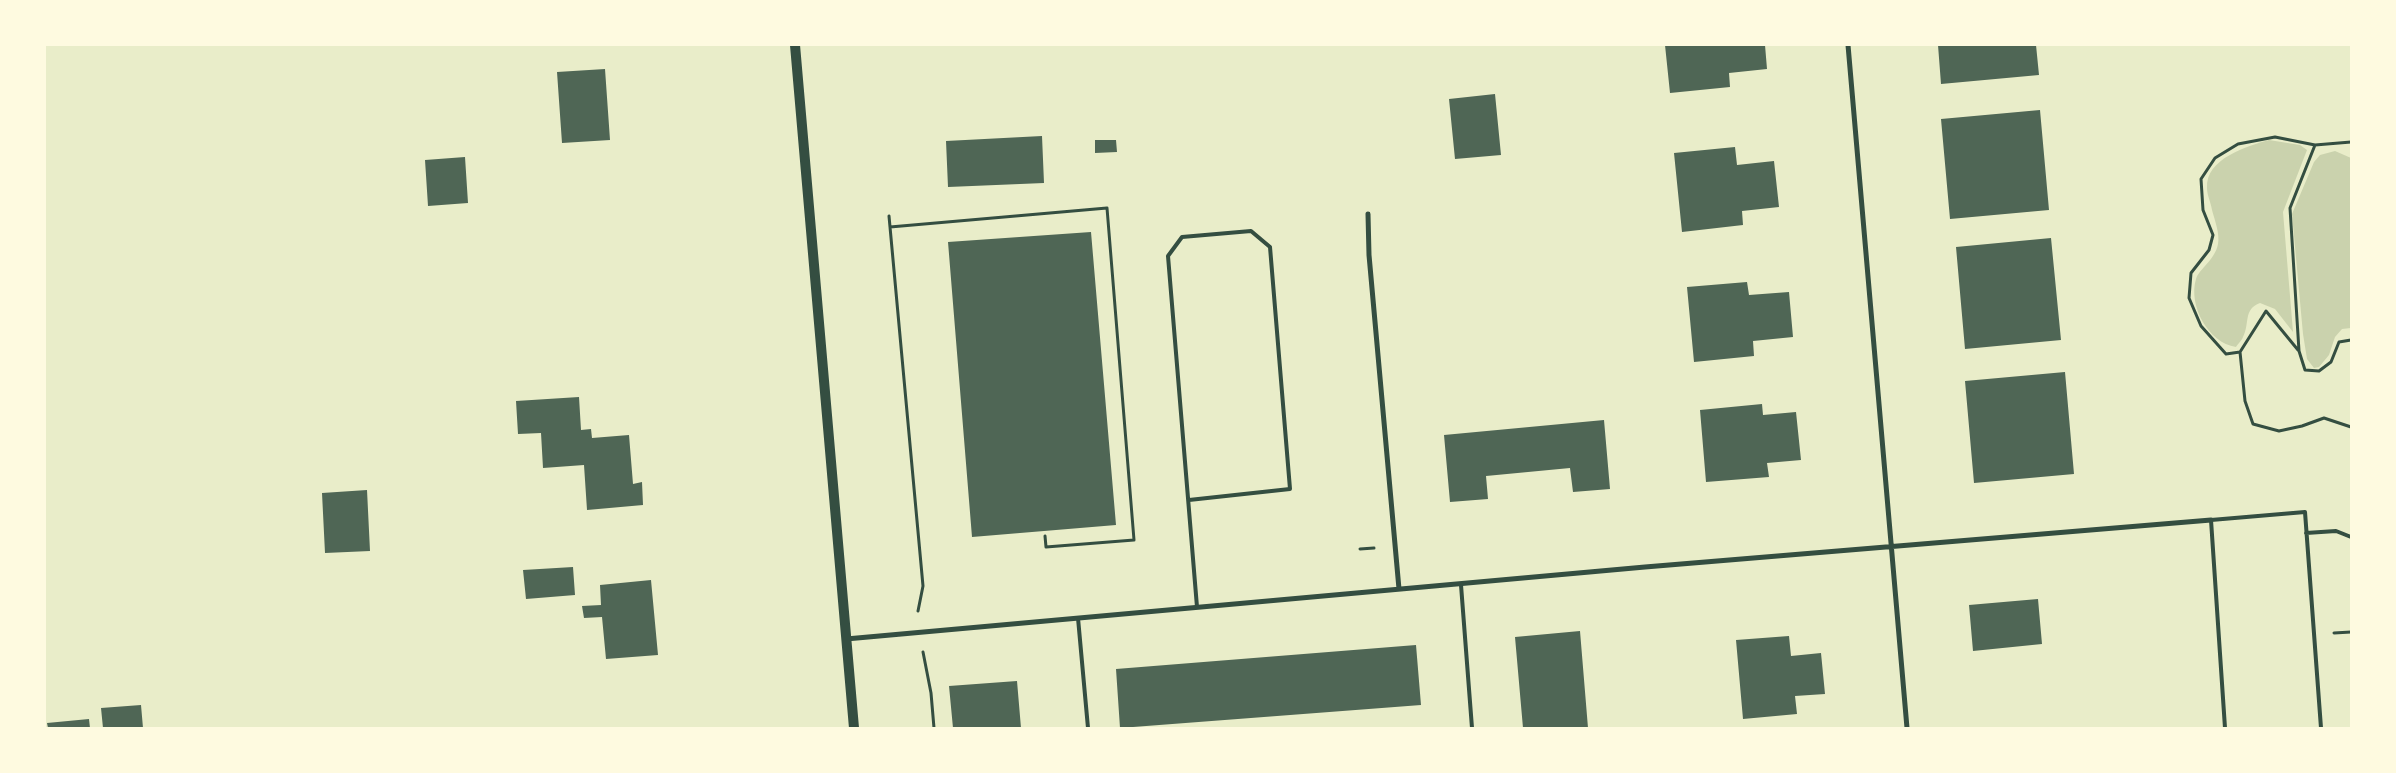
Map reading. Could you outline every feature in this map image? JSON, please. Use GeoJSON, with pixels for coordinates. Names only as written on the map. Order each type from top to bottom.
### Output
{"type":"FeatureCollection","features":[{"type":"Feature","properties":{"kind":"main road"},"geometry":{"type":"LineString","coordinates":[[795,45],[854,728]]}},
{"type":"Feature","properties":{"kind":"street"},"geometry":{"type":"LineString","coordinates":[[1848,45],[1907,728]]}},
{"type":"Feature","properties":{"kind":"street"},"geometry":{"type":"LineString","coordinates":[[1368,214],[1399,589]]}},
{"type":"Feature","properties":{"kind":"street"},"geometry":{"type":"LineString","coordinates":[[846,639],[1645,567],[2211,520]]}},
{"type":"Feature","properties":{"kind":"lane"},"geometry":{"type":"LineString","coordinates":[[1190,500],[1290,489],[1270,247],[1250,231],[1182,237],[1168,256],[1190,500],[1197,607]]}},
{"type":"Feature","properties":{"kind":"lane"},"geometry":{"type":"LineString","coordinates":[[2224,728],[2211,520],[2305,512],[2321,728]]}},
{"type":"Feature","properties":{"kind":"lane"},"geometry":{"type":"LineString","coordinates":[[2306,533],[2336,531],[2351,537]]}},
{"type":"Feature","properties":{"kind":"lane"},"geometry":{"type":"LineString","coordinates":[[1461,585],[1472,728]]}},
{"type":"Feature","properties":{"kind":"lane"},"geometry":{"type":"LineString","coordinates":[[1078,618],[1088,728]]}},
{"type":"Feature","properties":{"kind":"path"},"geometry":{"type":"LineString","coordinates":[[2240,352],[2226,354],[2201,326],[2189,298],[2191,274],[2209,250],[2213,235],[2203,210],[2201,179],[2215,158],[2238,144],[2275,137],[2316,145],[2351,142]]}},
{"type":"Feature","properties":{"kind":"path"},"geometry":{"type":"LineString","coordinates":[[2316,145],[2290,208],[2298,351],[2305,370],[2319,371],[2331,362],[2339,342],[2351,340]]}},
{"type":"Feature","properties":{"kind":"path"},"geometry":{"type":"LineString","coordinates":[[890,227],[1107,208],[1134,540],[1046,547],[1045,536]]}},
{"type":"Feature","properties":{"kind":"path"},"geometry":{"type":"LineString","coordinates":[[889,216],[923,586],[918,608]]}},
{"type":"Feature","properties":{"kind":"path"},"geometry":{"type":"LineString","coordinates":[[2298,351],[2266,311],[2240,352],[2245,401],[2253,424],[2278,431],[2302,426],[2324,418],[2351,427]]}},
{"type":"Feature","properties":{"kind":"path"},"geometry":{"type":"LineString","coordinates":[[923,654],[934,728]]}},
{"type":"Feature","properties":{"kind":"green space"},"geometry":{"type":"Polygon","coordinates":[[[2269,140],[2300,145],[2307,150],[2283,212],[2293,332],[2275,309],[2260,303],[2251,309],[2245,332],[2236,347],[2226,344],[2209,331],[2202,321],[2195,300],[2194,289],[2196,279],[2214,255],[2218,244],[2217,227],[2207,191],[2208,178],[2213,169],[2229,155],[2269,140]]]}},
{"type":"Feature","properties":{"kind":"green space"},"geometry":{"type":"Polygon","coordinates":[[[2335,151],[2351,158],[2351,328],[2342,329],[2335,337],[2329,355],[2319,367],[2314,368],[2307,359],[2303,334],[2292,214],[2314,162],[2320,155],[2335,151]]]}},
{"type":"Feature","properties":{"kind":"building"},"geometry":{"type":"Polygon","coordinates":[[[1665,45],[1765,45],[1767,69],[1729,73],[1730,87],[1670,93],[1665,45]]]}},
{"type":"Feature","properties":{"kind":"building"},"geometry":{"type":"Polygon","coordinates":[[[1938,45],[2036,45],[2039,75],[1941,84],[1938,45]]]}},
{"type":"Feature","properties":{"kind":"building"},"geometry":{"type":"Polygon","coordinates":[[[605,69],[610,140],[562,143],[557,72],[605,69]]]}},
{"type":"Feature","properties":{"kind":"building"},"geometry":{"type":"Polygon","coordinates":[[[1495,94],[1501,155],[1455,159],[1449,99],[1495,94]]]}},
{"type":"Feature","properties":{"kind":"building"},"geometry":{"type":"Polygon","coordinates":[[[2040,110],[2049,210],[1950,219],[1941,119],[2040,110]]]}},
{"type":"Feature","properties":{"kind":"building"},"geometry":{"type":"Polygon","coordinates":[[[1042,136],[1044,183],[948,187],[946,141],[1042,136]]]}},
{"type":"Feature","properties":{"kind":"building"},"geometry":{"type":"Polygon","coordinates":[[[1095,140],[1116,140],[1117,152],[1095,153],[1095,140]]]}},
{"type":"Feature","properties":{"kind":"building"},"geometry":{"type":"Polygon","coordinates":[[[1735,147],[1737,165],[1774,161],[1779,207],[1742,211],[1743,225],[1682,232],[1674,153],[1735,147]]]}},
{"type":"Feature","properties":{"kind":"building"},"geometry":{"type":"Polygon","coordinates":[[[465,157],[468,203],[428,206],[425,160],[465,157]]]}},
{"type":"Feature","properties":{"kind":"building"},"geometry":{"type":"Polygon","coordinates":[[[1091,232],[1116,525],[972,537],[948,242],[1091,232]]]}},
{"type":"Feature","properties":{"kind":"building"},"geometry":{"type":"Polygon","coordinates":[[[2051,238],[2061,340],[1965,349],[1956,247],[2051,238]]]}},
{"type":"Feature","properties":{"kind":"building"},"geometry":{"type":"Polygon","coordinates":[[[1747,282],[1749,295],[1789,292],[1793,337],[1753,341],[1754,356],[1694,362],[1687,287],[1747,282]]]}},
{"type":"Feature","properties":{"kind":"building"},"geometry":{"type":"Polygon","coordinates":[[[2065,372],[2074,474],[1974,483],[1965,381],[2065,372]]]}},
{"type":"Feature","properties":{"kind":"building"},"geometry":{"type":"Polygon","coordinates":[[[579,397],[581,430],[591,429],[592,438],[629,435],[633,484],[642,482],[643,505],[587,510],[584,465],[543,468],[541,433],[518,434],[516,401],[579,397]]]}},
{"type":"Feature","properties":{"kind":"building"},"geometry":{"type":"Polygon","coordinates":[[[1762,404],[1763,415],[1796,412],[1801,460],[1767,463],[1769,477],[1706,482],[1700,410],[1762,404]]]}},
{"type":"Feature","properties":{"kind":"building"},"geometry":{"type":"Polygon","coordinates":[[[1604,420],[1610,489],[1573,492],[1570,468],[1486,476],[1488,499],[1450,502],[1444,435],[1604,420]]]}},
{"type":"Feature","properties":{"kind":"building"},"geometry":{"type":"Polygon","coordinates":[[[367,490],[370,551],[325,553],[322,493],[367,490]]]}},
{"type":"Feature","properties":{"kind":"building"},"geometry":{"type":"Polygon","coordinates":[[[573,567],[575,595],[526,599],[523,570],[573,567]]]}},
{"type":"Feature","properties":{"kind":"building"},"geometry":{"type":"Polygon","coordinates":[[[651,580],[658,655],[606,659],[602,617],[584,618],[582,606],[601,605],[600,585],[651,580]]]}},
{"type":"Feature","properties":{"kind":"building"},"geometry":{"type":"Polygon","coordinates":[[[2038,599],[2042,644],[1973,651],[1969,605],[2038,599]]]}},
{"type":"Feature","properties":{"kind":"building"},"geometry":{"type":"Polygon","coordinates":[[[1580,631],[1588,728],[1523,728],[1515,637],[1580,631]]]}},
{"type":"Feature","properties":{"kind":"building"},"geometry":{"type":"Polygon","coordinates":[[[1789,636],[1791,656],[1821,653],[1825,694],[1795,696],[1797,714],[1743,719],[1736,640],[1789,636]]]}},
{"type":"Feature","properties":{"kind":"building"},"geometry":{"type":"Polygon","coordinates":[[[1416,645],[1421,705],[1120,728],[1116,669],[1416,645]]]}},
{"type":"Feature","properties":{"kind":"building"},"geometry":{"type":"Polygon","coordinates":[[[1017,681],[1021,728],[953,728],[949,686],[1017,681]]]}},
{"type":"Feature","properties":{"kind":"building"},"geometry":{"type":"Polygon","coordinates":[[[141,705],[143,728],[103,728],[101,708],[141,705]]]}},
{"type":"Feature","properties":{"kind":"building"},"geometry":{"type":"Polygon","coordinates":[[[89,719],[90,728],[48,728],[47,723],[89,719]]]}}]}
